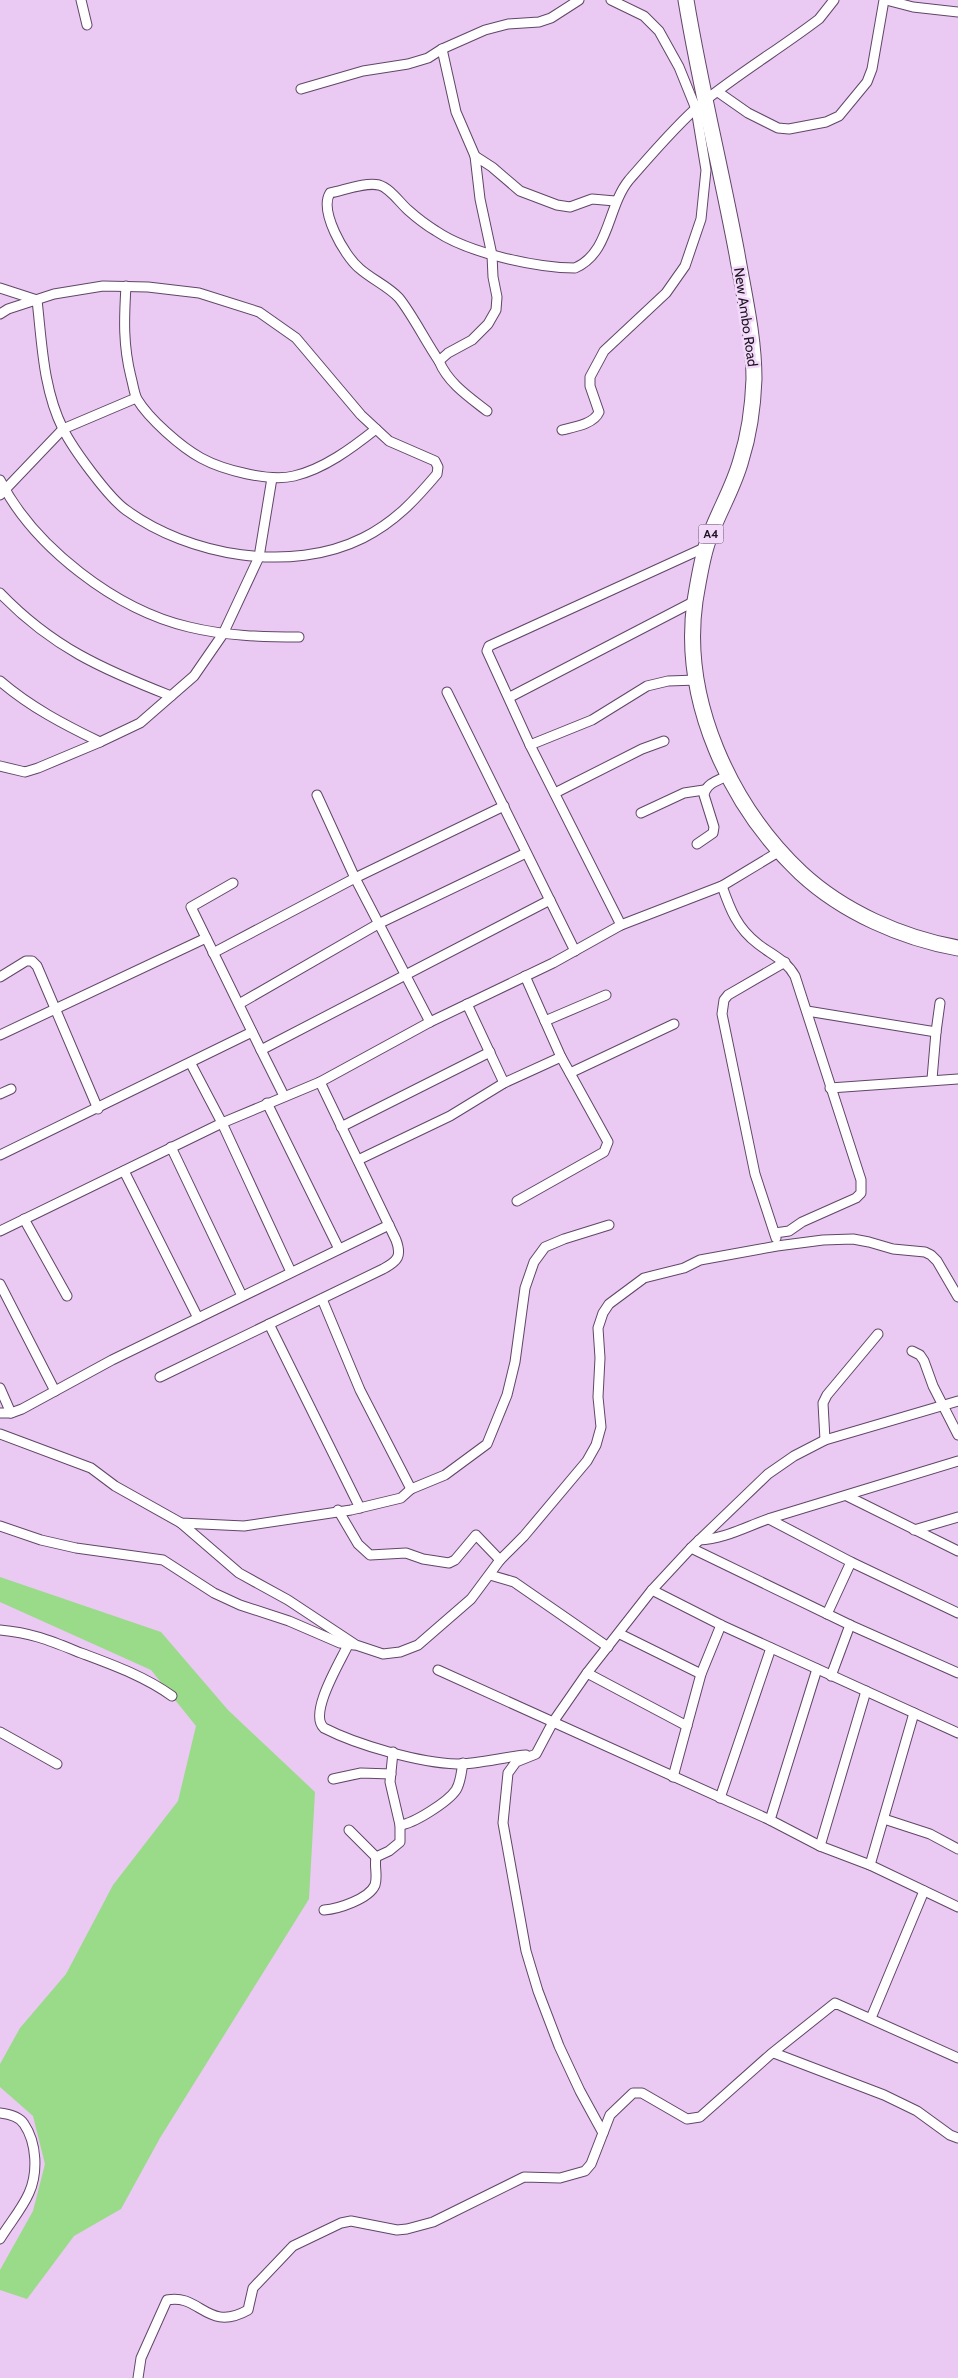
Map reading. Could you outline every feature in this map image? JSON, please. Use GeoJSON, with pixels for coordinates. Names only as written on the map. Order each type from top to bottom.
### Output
{"type":"FeatureCollection","features":[{"type":"Feature","properties":{"kind":"main road","name":"New Ambo Road"},"geometry":{"type":"LineString","coordinates":[[686,0],[700,105],[746,304],[754,378],[752,409],[741,461],[706,547],[695,601],[692,635],[700,698],[714,743],[735,789],[780,851],[803,875],[864,916],[890,929],[936,944],[958,948]]}},
{"type":"Feature","properties":{"kind":"street"},"geometry":{"type":"LineString","coordinates":[[81,0],[87,25]]}},
{"type":"Feature","properties":{"kind":"street"},"geometry":{"type":"LineString","coordinates":[[301,89],[363,71],[408,64],[428,58],[442,49],[485,30],[508,24],[545,20],[579,0]]}},
{"type":"Feature","properties":{"kind":"street"},"geometry":{"type":"LineString","coordinates":[[562,430],[592,420],[597,416],[599,412],[590,386],[590,377],[604,351],[666,293],[685,266],[701,219],[705,192],[706,170],[700,105],[658,31],[644,16],[611,0]]}},
{"type":"Feature","properties":{"kind":"street"},"geometry":{"type":"LineString","coordinates":[[487,411],[457,387],[445,372],[399,298],[357,267],[346,252],[326,210],[326,199],[330,193],[369,184],[379,185],[437,232],[492,255],[569,268],[583,265],[600,246],[615,201],[628,182],[700,105],[819,19],[834,0]]}},
{"type":"Feature","properties":{"kind":"street"},"geometry":{"type":"LineString","coordinates":[[718,92],[748,113],[778,128],[789,129],[826,122],[839,116],[866,82],[872,69],[885,0],[913,7],[958,12]]}},
{"type":"Feature","properties":{"kind":"street"},"geometry":{"type":"LineString","coordinates":[[439,361],[448,353],[472,340],[488,324],[496,310],[497,297],[493,277],[492,255],[480,199],[475,156],[456,112],[442,49]]}},
{"type":"Feature","properties":{"kind":"street"},"geometry":{"type":"LineString","coordinates":[[475,156],[492,167],[520,191],[557,205],[570,208],[592,199],[615,201]]}},
{"type":"Feature","properties":{"kind":"street"},"geometry":{"type":"LineString","coordinates":[[0,314],[8,309],[54,294],[104,286],[148,286],[199,293],[259,312],[296,338],[329,379],[389,441],[434,461],[438,467],[437,474],[407,510],[364,538],[329,551],[259,557],[199,546],[158,530],[124,508],[85,462],[64,430],[49,396],[37,300]]}},
{"type":"Feature","properties":{"kind":"street"},"geometry":{"type":"LineString","coordinates":[[126,286],[123,332],[136,398],[146,412],[200,458],[253,475],[272,478],[293,476],[328,463],[376,429]]}},
{"type":"Feature","properties":{"kind":"street"},"geometry":{"type":"LineString","coordinates":[[0,288],[37,300]]}},
{"type":"Feature","properties":{"kind":"street"},"geometry":{"type":"LineString","coordinates":[[2,492],[64,430],[136,398]]}},
{"type":"Feature","properties":{"kind":"street"},"geometry":{"type":"LineString","coordinates":[[0,766],[25,772],[100,742],[140,723],[194,676],[223,634],[259,557],[272,478]]}},
{"type":"Feature","properties":{"kind":"street"},"geometry":{"type":"LineString","coordinates":[[0,480],[2,492],[40,536],[82,575],[123,602],[160,618],[188,627],[223,634],[299,637]]}},
{"type":"Feature","properties":{"kind":"street"},"geometry":{"type":"LineString","coordinates":[[621,925],[530,745],[510,697],[489,658],[489,646],[706,547]]}},
{"type":"Feature","properties":{"kind":"street"},"geometry":{"type":"LineString","coordinates":[[0,593],[37,627],[88,661],[170,696]]}},
{"type":"Feature","properties":{"kind":"street"},"geometry":{"type":"LineString","coordinates":[[510,697],[695,601]]}},
{"type":"Feature","properties":{"kind":"street"},"geometry":{"type":"LineString","coordinates":[[530,745],[592,720],[647,686],[668,681],[697,680]]}},
{"type":"Feature","properties":{"kind":"street"},"geometry":{"type":"LineString","coordinates":[[0,681],[20,698],[64,724],[100,742]]}},
{"type":"Feature","properties":{"kind":"street"},"geometry":{"type":"LineString","coordinates":[[447,692],[575,951]]}},
{"type":"Feature","properties":{"kind":"street"},"geometry":{"type":"LineString","coordinates":[[554,793],[642,749],[664,741]]}},
{"type":"Feature","properties":{"kind":"street"},"geometry":{"type":"LineString","coordinates":[[641,812],[684,793],[704,790],[729,775]]}},
{"type":"Feature","properties":{"kind":"street"},"geometry":{"type":"LineString","coordinates":[[697,844],[713,833],[714,827],[704,790]]}},
{"type":"Feature","properties":{"kind":"street"},"geometry":{"type":"LineString","coordinates":[[317,795],[355,878],[430,1022]]}},
{"type":"Feature","properties":{"kind":"street"},"geometry":{"type":"LineString","coordinates":[[213,953],[355,878],[504,806]]}},
{"type":"Feature","properties":{"kind":"street"},"geometry":{"type":"LineString","coordinates":[[0,1231],[267,1102],[320,1082],[430,1022],[575,951],[621,925],[722,886],[780,851]]}},
{"type":"Feature","properties":{"kind":"street"},"geometry":{"type":"LineString","coordinates":[[239,1004],[378,924],[526,853]]}},
{"type":"Feature","properties":{"kind":"street"},"geometry":{"type":"LineString","coordinates":[[233,883],[191,907],[284,1096]]}},
{"type":"Feature","properties":{"kind":"street"},"geometry":{"type":"LineString","coordinates":[[722,886],[733,917],[744,931],[758,944],[785,962],[796,976],[860,1180],[861,1193],[856,1198],[802,1222],[789,1231],[775,1233]]}},
{"type":"Feature","properties":{"kind":"street"},"geometry":{"type":"LineString","coordinates":[[262,1050],[404,974],[550,900]]}},
{"type":"Feature","properties":{"kind":"street"},"geometry":{"type":"LineString","coordinates":[[0,1035],[55,1007],[206,938]]}},
{"type":"Feature","properties":{"kind":"street"},"geometry":{"type":"LineString","coordinates":[[0,976],[26,962],[32,961],[55,1007],[98,1108]]}},
{"type":"Feature","properties":{"kind":"street"},"geometry":{"type":"LineString","coordinates":[[776,1246],[775,1233],[755,1174],[722,1014],[724,1000],[728,995],[785,962]]}},
{"type":"Feature","properties":{"kind":"street"},"geometry":{"type":"LineString","coordinates":[[517,1201],[604,1152],[608,1142],[561,1057],[525,976]]}},
{"type":"Feature","properties":{"kind":"street"},"geometry":{"type":"LineString","coordinates":[[545,1021],[606,995]]}},
{"type":"Feature","properties":{"kind":"street"},"geometry":{"type":"LineString","coordinates":[[467,1004],[504,1083]]}},
{"type":"Feature","properties":{"kind":"street"},"geometry":{"type":"LineString","coordinates":[[932,1079],[940,1004]]}},
{"type":"Feature","properties":{"kind":"street"},"geometry":{"type":"LineString","coordinates":[[807,1011],[936,1032]]}},
{"type":"Feature","properties":{"kind":"street"},"geometry":{"type":"LineString","coordinates":[[570,1073],[674,1024]]}},
{"type":"Feature","properties":{"kind":"street"},"geometry":{"type":"LineString","coordinates":[[0,1156],[191,1064],[252,1032]]}},
{"type":"Feature","properties":{"kind":"street"},"geometry":{"type":"LineString","coordinates":[[342,1127],[490,1052]]}},
{"type":"Feature","properties":{"kind":"street"},"geometry":{"type":"LineString","coordinates":[[358,1160],[450,1116],[504,1083],[561,1057]]}},
{"type":"Feature","properties":{"kind":"street"},"geometry":{"type":"LineString","coordinates":[[191,1064],[222,1123],[291,1272]]}},
{"type":"Feature","properties":{"kind":"street"},"geometry":{"type":"LineString","coordinates":[[830,1088],[861,1087],[932,1079],[958,1079]]}},
{"type":"Feature","properties":{"kind":"street"},"geometry":{"type":"LineString","coordinates":[[160,1377],[397,1262],[400,1250],[320,1082]]}},
{"type":"Feature","properties":{"kind":"street"},"geometry":{"type":"LineString","coordinates":[[0,1094],[11,1089]]}},
{"type":"Feature","properties":{"kind":"street"},"geometry":{"type":"LineString","coordinates":[[267,1102],[339,1249]]}},
{"type":"Feature","properties":{"kind":"street"},"geometry":{"type":"LineString","coordinates":[[171,1147],[242,1296]]}},
{"type":"Feature","properties":{"kind":"street"},"geometry":{"type":"LineString","coordinates":[[124,1171],[198,1318]]}},
{"type":"Feature","properties":{"kind":"street"},"geometry":{"type":"LineString","coordinates":[[24,1220],[67,1296]]}},
{"type":"Feature","properties":{"kind":"street"},"geometry":{"type":"LineString","coordinates":[[0,1413],[11,1413],[242,1296],[389,1225]]}},
{"type":"Feature","properties":{"kind":"street"},"geometry":{"type":"LineString","coordinates":[[180,1523],[244,1526],[360,1508],[400,1498],[411,1489],[445,1475],[487,1444],[507,1395],[515,1362],[526,1288],[534,1262],[545,1247],[564,1238],[609,1225]]}},
{"type":"Feature","properties":{"kind":"street"},"geometry":{"type":"LineString","coordinates":[[0,1526],[41,1540],[76,1548],[163,1560],[214,1593],[240,1606],[383,1654],[400,1652],[418,1645],[471,1599],[490,1576],[500,1560],[524,1536],[577,1474],[596,1445],[602,1417],[598,1397],[600,1358],[598,1328],[602,1313],[609,1304],[644,1278],[684,1268],[700,1260],[776,1246],[823,1240],[852,1240],[869,1242],[893,1249],[925,1252],[937,1261],[958,1297]]}},
{"type":"Feature","properties":{"kind":"street"},"geometry":{"type":"LineString","coordinates":[[0,1284],[55,1391]]}},
{"type":"Feature","properties":{"kind":"street"},"geometry":{"type":"LineString","coordinates":[[322,1299],[360,1390],[411,1489]]}},
{"type":"Feature","properties":{"kind":"street"},"geometry":{"type":"LineString","coordinates":[[269,1324],[360,1508]]}},
{"type":"Feature","properties":{"kind":"street"},"geometry":{"type":"LineString","coordinates":[[826,1440],[823,1403],[827,1395],[878,1334]]}},
{"type":"Feature","properties":{"kind":"street"},"geometry":{"type":"LineString","coordinates":[[912,1351],[920,1355],[924,1360],[933,1386],[958,1435]]}},
{"type":"Feature","properties":{"kind":"street"},"geometry":{"type":"LineString","coordinates":[[0,1388],[11,1413]]}},
{"type":"Feature","properties":{"kind":"street"},"geometry":{"type":"LineString","coordinates":[[603,2133],[580,2091],[560,2046],[538,1991],[526,1952],[503,1823],[508,1772],[516,1762],[536,1754],[553,1722],[587,1672],[620,1634],[652,1590],[690,1548],[768,1474],[794,1456],[826,1440],[958,1401]]}},
{"type":"Feature","properties":{"kind":"street"},"geometry":{"type":"LineString","coordinates":[[0,1434],[91,1468],[115,1486],[180,1523],[239,1573],[288,1600],[352,1645]]}},
{"type":"Feature","properties":{"kind":"street"},"geometry":{"type":"LineString","coordinates":[[699,1540],[720,1538],[769,1519],[958,1461]]}},
{"type":"Feature","properties":{"kind":"street"},"geometry":{"type":"LineString","coordinates":[[847,1496],[958,1551]]}},
{"type":"Feature","properties":{"kind":"street"},"geometry":{"type":"LineString","coordinates":[[338,1510],[358,1544],[370,1555],[401,1552],[423,1560],[449,1563],[455,1560],[476,1535],[500,1560]]}},
{"type":"Feature","properties":{"kind":"street"},"geometry":{"type":"LineString","coordinates":[[914,1530],[958,1517]]}},
{"type":"Feature","properties":{"kind":"street"},"geometry":{"type":"LineString","coordinates":[[769,1519],[851,1562],[958,1613]]}},
{"type":"Feature","properties":{"kind":"street"},"geometry":{"type":"LineString","coordinates":[[690,1548],[827,1614],[958,1672]]}},
{"type":"Feature","properties":{"kind":"street"},"geometry":{"type":"LineString","coordinates":[[827,1614],[851,1562]]}},
{"type":"Feature","properties":{"kind":"street"},"geometry":{"type":"LineString","coordinates":[[490,1576],[514,1582],[608,1647]]}},
{"type":"Feature","properties":{"kind":"street"},"geometry":{"type":"LineString","coordinates":[[652,1590],[721,1625],[958,1733]]}},
{"type":"Feature","properties":{"kind":"street"},"geometry":{"type":"LineString","coordinates":[[832,1676],[850,1624]]}},
{"type":"Feature","properties":{"kind":"street"},"geometry":{"type":"LineString","coordinates":[[673,1777],[701,1674],[721,1625]]}},
{"type":"Feature","properties":{"kind":"street"},"geometry":{"type":"LineString","coordinates":[[0,1630],[24,1632],[48,1638],[156,1685],[172,1696]]}},
{"type":"Feature","properties":{"kind":"street"},"geometry":{"type":"LineString","coordinates":[[620,1634],[701,1674]]}},
{"type":"Feature","properties":{"kind":"street"},"geometry":{"type":"LineString","coordinates":[[352,1645],[324,1693],[319,1713],[320,1723],[324,1728],[333,1733],[393,1752],[424,1759],[463,1763],[536,1754]]}},
{"type":"Feature","properties":{"kind":"street"},"geometry":{"type":"LineString","coordinates":[[720,1798],[771,1648]]}},
{"type":"Feature","properties":{"kind":"street"},"geometry":{"type":"LineString","coordinates":[[770,1820],[817,1669]]}},
{"type":"Feature","properties":{"kind":"street"},"geometry":{"type":"LineString","coordinates":[[438,1670],[770,1820],[820,1846],[870,1865],[958,1907]]}},
{"type":"Feature","properties":{"kind":"street"},"geometry":{"type":"LineString","coordinates":[[587,1672],[687,1726]]}},
{"type":"Feature","properties":{"kind":"street"},"geometry":{"type":"LineString","coordinates":[[820,1846],[866,1691]]}},
{"type":"Feature","properties":{"kind":"street"},"geometry":{"type":"LineString","coordinates":[[870,1865],[914,1713]]}},
{"type":"Feature","properties":{"kind":"street"},"geometry":{"type":"LineString","coordinates":[[0,1732],[57,1764]]}},
{"type":"Feature","properties":{"kind":"street"},"geometry":{"type":"LineString","coordinates":[[376,1858],[398,1846],[401,1837],[390,1782],[393,1752]]}},
{"type":"Feature","properties":{"kind":"street"},"geometry":{"type":"LineString","coordinates":[[400,1826],[414,1822],[451,1796],[459,1784],[463,1763]]}},
{"type":"Feature","properties":{"kind":"street"},"geometry":{"type":"LineString","coordinates":[[333,1778],[361,1773],[391,1774]]}},
{"type":"Feature","properties":{"kind":"street"},"geometry":{"type":"LineString","coordinates":[[884,1819],[930,1834],[958,1849]]}},
{"type":"Feature","properties":{"kind":"street"},"geometry":{"type":"LineString","coordinates":[[324,1910],[347,1906],[371,1890],[375,1882],[376,1858],[349,1830]]}},
{"type":"Feature","properties":{"kind":"street"},"geometry":{"type":"LineString","coordinates":[[871,2018],[924,1890]]}},
{"type":"Feature","properties":{"kind":"street"},"geometry":{"type":"LineString","coordinates":[[138,2378],[141,2358],[167,2300],[181,2298],[213,2316],[223,2318],[237,2316],[248,2310],[251,2293],[256,2285],[301,2240],[350,2221],[397,2230],[407,2229],[433,2222],[524,2177],[569,2177],[585,2171],[591,2164],[610,2115],[633,2093],[642,2093],[686,2119],[700,2117],[835,2003],[958,2058]]}},
{"type":"Feature","properties":{"kind":"street"},"geometry":{"type":"LineString","coordinates":[[774,2053],[917,2111],[950,2135],[958,2138]]}},
{"type":"Feature","properties":{"kind":"street"},"geometry":{"type":"LineString","coordinates":[[0,2113],[18,2118],[24,2124],[32,2142],[35,2164],[35,2174],[29,2193],[0,2239]]}},
{"type":"Feature","properties":{"kind":"green space"},"geometry":{"type":"Polygon","coordinates":[[[0,1577],[161,1632],[228,1710],[315,1792],[309,1899],[160,2138],[121,2209],[74,2236],[27,2299],[0,2290],[0,2270],[33,2211],[45,2164],[33,2116],[0,2087],[0,2064],[20,2028],[66,1974],[113,1885],[178,1801],[196,1726],[151,1670],[0,1602],[0,1577]]]}}]}
